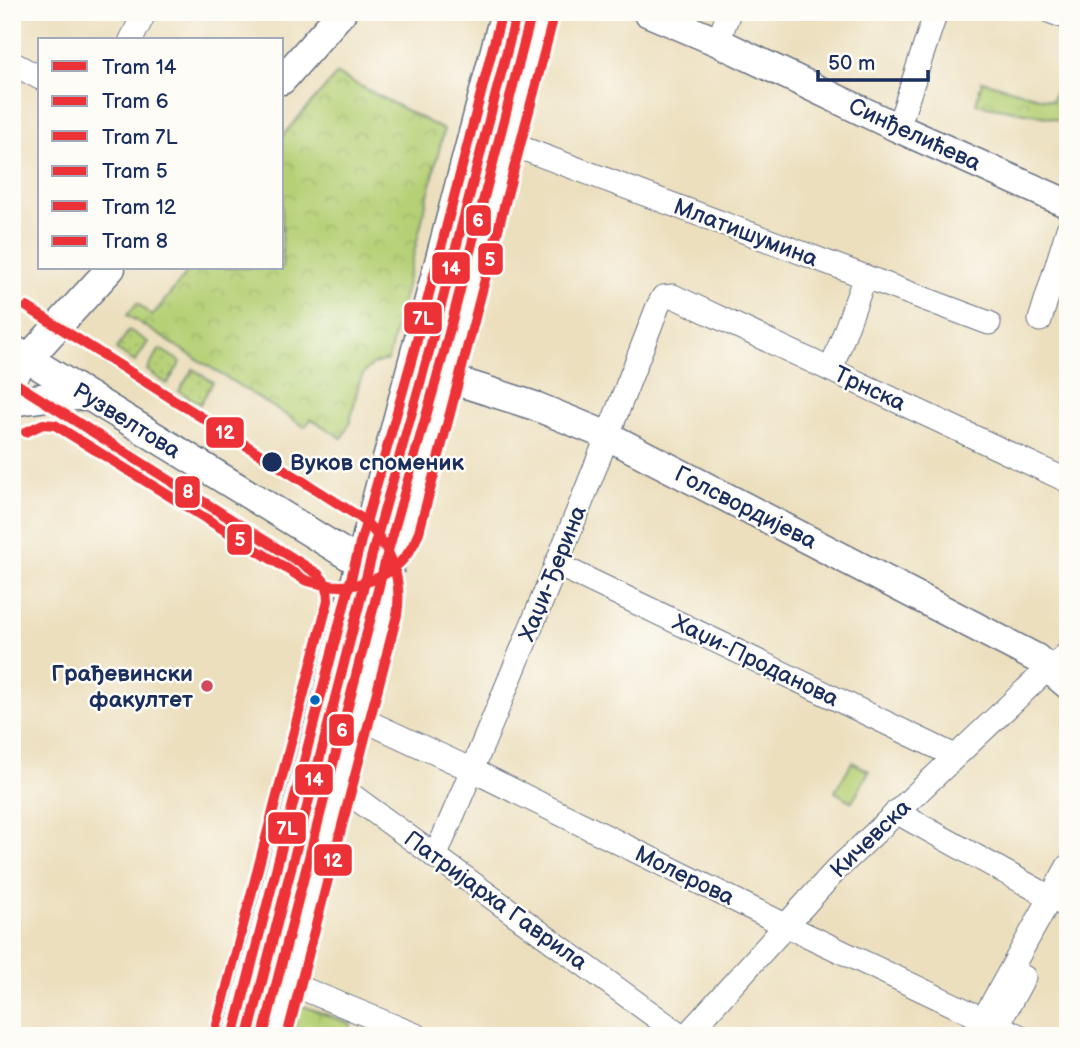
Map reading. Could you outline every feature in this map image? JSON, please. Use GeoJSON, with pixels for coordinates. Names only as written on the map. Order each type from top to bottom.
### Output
{"type":"FeatureCollection","features":[{"type":"Feature","properties":{"kind":"main road"},"geometry":{"type":"LineString","coordinates":[[284,78],[342,12]]}},
{"type":"Feature","properties":{"kind":"main road"},"geometry":{"type":"LineString","coordinates":[[237,1036],[505,12]]}},
{"type":"Feature","properties":{"kind":"main road"},"geometry":{"type":"LineString","coordinates":[[267,1036],[434,399],[451,352],[538,12]]}},
{"type":"Feature","properties":{"kind":"main road","name":"Синђелићева"},"geometry":{"type":"LineString","coordinates":[[647,12],[718,41],[898,128],[1068,204]]}},
{"type":"Feature","properties":{"kind":"main road"},"geometry":{"type":"LineString","coordinates":[[17,361],[109,270]]}},
{"type":"Feature","properties":{"kind":"main road","name":"Рузвелтова"},"geometry":{"type":"LineString","coordinates":[[17,361],[88,396],[386,579]]}},
{"type":"Feature","properties":{"kind":"main road","name":"Голсвордијева"},"geometry":{"type":"LineString","coordinates":[[434,399],[453,384],[463,383],[535,406],[608,436],[1035,658],[1061,669]]}},
{"type":"Feature","properties":{"kind":"main road"},"geometry":{"type":"LineString","coordinates":[[12,402],[54,396],[88,396]]}},
{"type":"Feature","properties":{"kind":"street"},"geometry":{"type":"LineString","coordinates":[[132,38],[145,12]]}},
{"type":"Feature","properties":{"kind":"street"},"geometry":{"type":"LineString","coordinates":[[718,41],[729,12]]}},
{"type":"Feature","properties":{"kind":"street"},"geometry":{"type":"LineString","coordinates":[[898,128],[936,12]]}},
{"type":"Feature","properties":{"kind":"street"},"geometry":{"type":"LineString","coordinates":[[1051,12],[1068,18]]}},
{"type":"Feature","properties":{"kind":"street"},"geometry":{"type":"LineString","coordinates":[[12,63],[38,77]]}},
{"type":"Feature","properties":{"kind":"street","name":"Млатишумина"},"geometry":{"type":"LineString","coordinates":[[503,141],[989,323]]}},
{"type":"Feature","properties":{"kind":"street"},"geometry":{"type":"LineString","coordinates":[[1040,320],[1068,229]]}},
{"type":"Feature","properties":{"kind":"street"},"geometry":{"type":"LineString","coordinates":[[831,370],[865,277]]}},
{"type":"Feature","properties":{"kind":"street","name":"Хаџи-Ђерина"},"geometry":{"type":"LineString","coordinates":[[435,857],[661,300],[666,296],[673,296]]}},
{"type":"Feature","properties":{"kind":"street","name":"Трнска"},"geometry":{"type":"LineString","coordinates":[[673,296],[1068,481]]}},
{"type":"Feature","properties":{"kind":"street","name":"Хаџи-Проданова"},"geometry":{"type":"LineString","coordinates":[[556,564],[955,756]]}},
{"type":"Feature","properties":{"kind":"street","name":"Кичевска"},"geometry":{"type":"LineString","coordinates":[[684,1036],[836,870],[895,812],[955,756],[1061,669]]}},
{"type":"Feature","properties":{"kind":"street","name":"Молерова"},"geometry":{"type":"LineString","coordinates":[[351,714],[472,770],[787,925],[987,1029],[1019,1036]]}},
{"type":"Feature","properties":{"kind":"street","name":"Патријарха Гаврила"},"geometry":{"type":"LineString","coordinates":[[306,774],[333,782],[684,1036]]}},
{"type":"Feature","properties":{"kind":"street"},"geometry":{"type":"LineString","coordinates":[[895,812],[1062,901]]}},
{"type":"Feature","properties":{"kind":"street"},"geometry":{"type":"LineString","coordinates":[[987,1029],[1062,901],[1068,866]]}},
{"type":"Feature","properties":{"kind":"street"},"geometry":{"type":"LineString","coordinates":[[254,969],[418,1036]]}},
{"type":"Feature","properties":{"kind":"green space"},"geometry":{"type":"Polygon","coordinates":[[[1068,52],[1068,123],[976,104],[982,81],[1052,101],[1068,52]]]}},
{"type":"Feature","properties":{"kind":"green space"},"geometry":{"type":"Polygon","coordinates":[[[337,74],[444,130],[388,360],[377,363],[363,375],[350,422],[342,438],[311,419],[305,427],[127,315],[137,303],[152,316],[189,270],[284,270],[284,134],[337,74]]]}},
{"type":"Feature","properties":{"kind":"green space"},"geometry":{"type":"Polygon","coordinates":[[[129,330],[148,342],[135,362],[116,350],[129,330]]]}},
{"type":"Feature","properties":{"kind":"green space"},"geometry":{"type":"Polygon","coordinates":[[[160,349],[181,362],[167,384],[147,370],[160,349]]]}},
{"type":"Feature","properties":{"kind":"green space"},"geometry":{"type":"Polygon","coordinates":[[[193,369],[213,382],[200,404],[179,391],[193,369]]]}},
{"type":"Feature","properties":{"kind":"green space"},"geometry":{"type":"Polygon","coordinates":[[[852,762],[869,771],[852,802],[835,792],[852,762]]]}},
{"type":"Feature","properties":{"kind":"green space"},"geometry":{"type":"Polygon","coordinates":[[[301,1005],[351,1024],[347,1036],[291,1036],[301,1005]]]}},
{"type":"Feature","properties":{"kind":"tram line","name":"7L"},"geometry":{"type":"LineString","coordinates":[[234,1033],[360,544],[416,344],[502,12]]}},
{"type":"Feature","properties":{"kind":"tram line","name":"14"},"geometry":{"type":"LineString","coordinates":[[248,1036],[374,547],[430,348],[517,12]]}},
{"type":"Feature","properties":{"kind":"tram line","name":"6"},"geometry":{"type":"LineString","coordinates":[[263,1036],[388,551],[444,352],[531,16]]}},
{"type":"Feature","properties":{"kind":"tram line","name":"5"},"geometry":{"type":"LineString","coordinates":[[26,432],[43,424],[55,425],[305,580],[340,586],[372,580],[387,573],[411,549],[419,532],[553,19]]}},
{"type":"Feature","properties":{"kind":"tram line","name":"12"},"geometry":{"type":"LineString","coordinates":[[27,307],[361,518],[380,538],[392,562],[398,587],[397,615],[287,1036]]}},
{"type":"Feature","properties":{"kind":"tram line","name":"8"},"geometry":{"type":"LineString","coordinates":[[12,381],[318,574],[327,585],[328,601],[217,1025]]}},
{"type":"Feature","properties":{"kind":"place","name":"Вуков споменик"},"geometry":{"type":"Point","coordinates":[272,462]}},
{"type":"Feature","properties":{"kind":"place","name":"Грађевински факултет"},"geometry":{"type":"Point","coordinates":[207,686]}}]}
